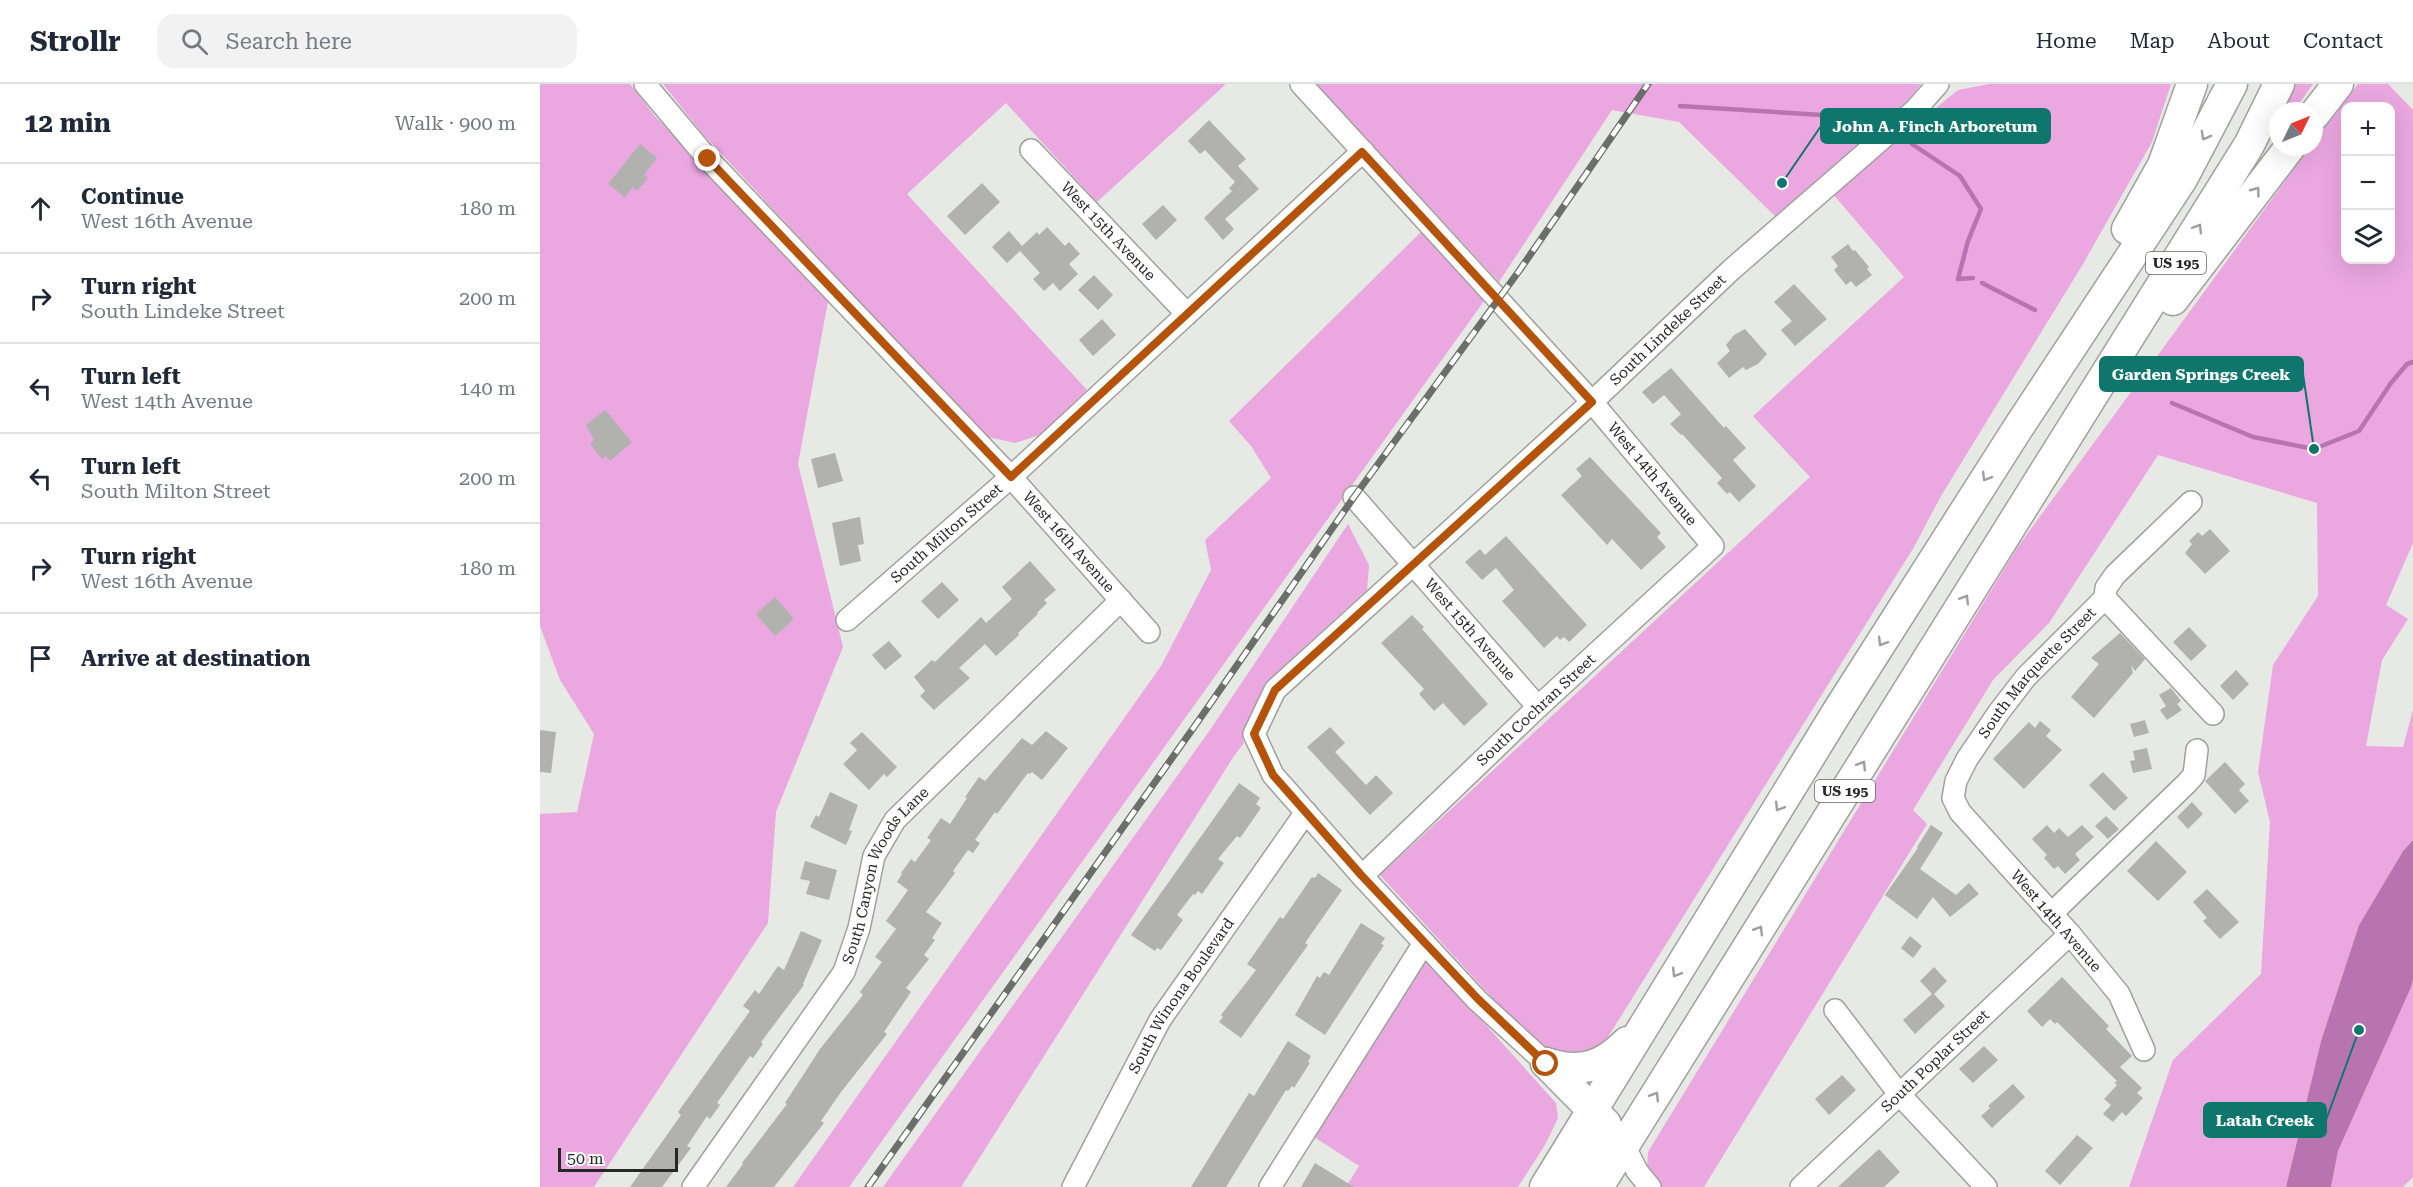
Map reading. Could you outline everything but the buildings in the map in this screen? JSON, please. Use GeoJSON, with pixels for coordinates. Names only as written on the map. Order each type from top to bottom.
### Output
{"type":"FeatureCollection","features":[{"type":"Feature","properties":{"kind":"highway"},"geometry":{"type":"LineString","coordinates":[[2018,428],[2163,165],[2192,84]]}},
{"type":"Feature","properties":{"kind":"highway","name":"US 195"},"geometry":{"type":"LineString","coordinates":[[1599,1187],[1607,1126],[1643,1027],[1839,709],[2018,428],[2182,179],[2232,84]]}},
{"type":"Feature","properties":{"kind":"highway","name":"US 195"},"geometry":{"type":"LineString","coordinates":[[1545,1187],[1607,1126],[2068,438],[2249,145],[2278,84]]}},
{"type":"Feature","properties":{"kind":"highway"},"geometry":{"type":"LineString","coordinates":[[2323,103],[2338,84]]}},
{"type":"Feature","properties":{"kind":"highway","name":"US 195"},"geometry":{"type":"LineString","coordinates":[[2068,438],[2283,156]]}},
{"type":"Feature","properties":{"kind":"highway"},"geometry":{"type":"LineString","coordinates":[[1546,1064],[1579,1070],[1603,1062],[1643,1027]]}},
{"type":"Feature","properties":{"kind":"highway"},"geometry":{"type":"LineString","coordinates":[[1546,1064],[1607,1126],[1570,1187]]}},
{"type":"Feature","properties":{"kind":"highway"},"geometry":{"type":"LineString","coordinates":[[1528,1187],[1568,1125],[1574,1111],[1573,1100],[1546,1064]]}},
{"type":"Feature","properties":{"kind":"street","name":"West 16th Avenue"},"geometry":{"type":"LineString","coordinates":[[645,84],[708,159],[1011,477],[1149,632]]}},
{"type":"Feature","properties":{"kind":"street","name":"West 14th Avenue"},"geometry":{"type":"LineString","coordinates":[[1301,84],[1592,402],[1713,546]]}},
{"type":"Feature","properties":{"kind":"street","name":"South Lindeke Street"},"geometry":{"type":"LineString","coordinates":[[1306,812],[1273,775],[1254,734],[1275,690],[1592,402],[1731,270],[1916,110],[1938,84]]}},
{"type":"Feature","properties":{"kind":"street","name":"West 15th Avenue"},"geometry":{"type":"LineString","coordinates":[[1030,150],[1187,314]]}},
{"type":"Feature","properties":{"kind":"street","name":"South Milton Street"},"geometry":{"type":"LineString","coordinates":[[847,620],[1011,477],[1362,152]]}},
{"type":"Feature","properties":{"kind":"street","name":"West 15th Avenue"},"geometry":{"type":"LineString","coordinates":[[1354,497],[1538,707]]}},
{"type":"Feature","properties":{"kind":"street","name":"South Marquette Street"},"geometry":{"type":"LineString","coordinates":[[1953,803],[1954,788],[1960,772],[2015,690],[2105,598],[2106,588],[2115,575],[2191,502]]}},
{"type":"Feature","properties":{"kind":"street","name":"South Cochran Street"},"geometry":{"type":"LineString","coordinates":[[1362,876],[1538,707],[1713,546]]}},
{"type":"Feature","properties":{"kind":"street"},"geometry":{"type":"LineString","coordinates":[[2105,598],[2213,714]]}},
{"type":"Feature","properties":{"kind":"street","name":"South Canyon Woods Lane"},"geometry":{"type":"LineString","coordinates":[[693,1187],[844,972],[859,928],[874,856],[895,820],[1121,600]]}},
{"type":"Feature","properties":{"kind":"street"},"geometry":{"type":"LineString","coordinates":[[2051,914],[2187,783],[2194,775],[2197,750]]}},
{"type":"Feature","properties":{"kind":"street","name":"West 14th Avenue"},"geometry":{"type":"LineString","coordinates":[[1953,803],[2070,934],[2119,994],[2144,1050]]}},
{"type":"Feature","properties":{"kind":"street"},"geometry":{"type":"LineString","coordinates":[[1306,812],[1424,943],[1546,1064]]}},
{"type":"Feature","properties":{"kind":"street","name":"South Winona Boulevard"},"geometry":{"type":"LineString","coordinates":[[1073,1187],[1160,1020],[1306,812]]}},
{"type":"Feature","properties":{"kind":"street","name":"South Poplar Street"},"geometry":{"type":"LineString","coordinates":[[1801,1187],[2070,934]]}},
{"type":"Feature","properties":{"kind":"street"},"geometry":{"type":"LineString","coordinates":[[1269,1187],[1424,943]]}},
{"type":"Feature","properties":{"kind":"street"},"geometry":{"type":"LineString","coordinates":[[1835,1010],[1899,1094],[1986,1187]]}},
{"type":"Feature","properties":{"kind":"street"},"geometry":{"type":"LineString","coordinates":[[1607,1126],[1650,1187]]}},
{"type":"Feature","properties":{"kind":"shaded area"},"geometry":{"type":"Polygon","coordinates":[[[540,84],[630,84],[654,115],[828,301],[798,464],[843,647],[776,812],[768,923],[594,1187],[540,1187],[540,814],[577,812],[594,734],[560,680],[540,626],[540,84]]]}},
{"type":"Feature","properties":{"kind":"shaded area"},"geometry":{"type":"Polygon","coordinates":[[[663,84],[1226,84],[1097,202],[1006,103],[907,194],[1087,390],[1040,435],[1015,443],[984,436],[702,133],[663,84]]]}},
{"type":"Feature","properties":{"kind":"shaded area"},"geometry":{"type":"Polygon","coordinates":[[[1316,84],[1921,84],[1867,149],[1777,218],[1679,122],[1612,110],[1499,282],[1316,84]]]}},
{"type":"Feature","properties":{"kind":"shaded area"},"geometry":{"type":"Polygon","coordinates":[[[1989,84],[2171,84],[2152,142],[2083,264],[1941,496],[1914,547],[1603,1045],[1568,1058],[1545,1051],[1493,999],[1380,875],[1810,477],[1753,416],[1904,277],[1832,193],[1958,90],[1989,84]]]}},
{"type":"Feature","properties":{"kind":"shaded area"},"geometry":{"type":"Polygon","coordinates":[[[2290,84],[2313,84],[2300,102],[2288,102],[2285,95],[2290,84]]]}},
{"type":"Feature","properties":{"kind":"shaded area"},"geometry":{"type":"Polygon","coordinates":[[[2358,84],[2388,84],[2413,110],[2413,543],[2386,605],[2408,619],[2382,660],[2366,746],[2403,747],[2413,710],[2413,840],[2403,851],[2359,925],[2321,1041],[2286,1187],[2129,1187],[2173,1060],[2261,974],[2270,822],[2258,772],[2273,665],[2318,596],[2317,503],[2158,455],[2049,623],[1993,680],[1913,810],[1927,824],[1704,1187],[1656,1187],[1647,1169],[1648,1152],[2017,548],[2303,156],[2323,156],[2323,129],[2341,106],[2341,264],[2395,264],[2395,102],[2344,102],[2358,84]]]}},
{"type":"Feature","properties":{"kind":"shaded area"},"geometry":{"type":"Polygon","coordinates":[[[1421,232],[1484,301],[849,1187],[793,1187],[1161,666],[1211,570],[1205,540],[1271,478],[1251,446],[1229,421],[1421,232]]]}},
{"type":"Feature","properties":{"kind":"shaded area"},"geometry":{"type":"Polygon","coordinates":[[[1348,524],[1369,565],[1367,590],[1277,672],[1242,735],[1244,743],[961,1187],[883,1187],[1210,730],[1348,524]]]}},
{"type":"Feature","properties":{"kind":"shaded area"},"geometry":{"type":"Polygon","coordinates":[[[2413,840],[2413,980],[2411,987],[2338,1151],[2331,1187],[2286,1187],[2321,1041],[2359,925],[2403,851],[2413,840]]]}},
{"type":"Feature","properties":{"kind":"shaded area"},"geometry":{"type":"Polygon","coordinates":[[[1423,955],[1556,1103],[1558,1118],[1545,1145],[1518,1187],[1346,1187],[1359,1166],[1311,1135],[1423,955]]]}},
{"type":"Feature","properties":{"kind":"shaded area"},"geometry":{"type":"Polygon","coordinates":[[[2413,980],[2413,1177],[2403,1187],[2331,1187],[2338,1151],[2413,980]]]}},
{"type":"Feature","properties":{"kind":"waterway"},"geometry":{"type":"LineString","coordinates":[[1680,106],[1886,119]]}},
{"type":"Feature","properties":{"kind":"waterway"},"geometry":{"type":"LineString","coordinates":[[1912,144],[1960,176],[1981,209],[1968,241],[1958,279],[1973,278]]}},
{"type":"Feature","properties":{"kind":"waterway"},"geometry":{"type":"LineString","coordinates":[[1982,283],[2035,310]]}},
{"type":"Feature","properties":{"kind":"waterway"},"geometry":{"type":"LineString","coordinates":[[2172,403],[2253,437],[2314,449],[2359,431],[2391,383],[2407,364],[2413,362]]}},
{"type":"Feature","properties":{"kind":"railway"},"geometry":{"type":"LineString","coordinates":[[868,1187],[1354,497],[1519,271],[1648,84]]}},
{"type":"Feature","properties":{"kind":"place","name":"John A. Finch Arboretum"},"geometry":{"type":"Point","coordinates":[1782,183]}},
{"type":"Feature","properties":{"kind":"place","name":"Garden Springs Creek"},"geometry":{"type":"Point","coordinates":[2314,449]}},
{"type":"Feature","properties":{"kind":"place","name":"Latah Creek"},"geometry":{"type":"Point","coordinates":[2359,1030]}},
{"type":"Feature","properties":{"kind":"route"},"geometry":{"type":"LineString","coordinates":[[708,159],[1011,477],[1362,152],[1592,402],[1275,690],[1254,734],[1273,775],[1362,876],[1478,999],[1546,1064]]}}]}
